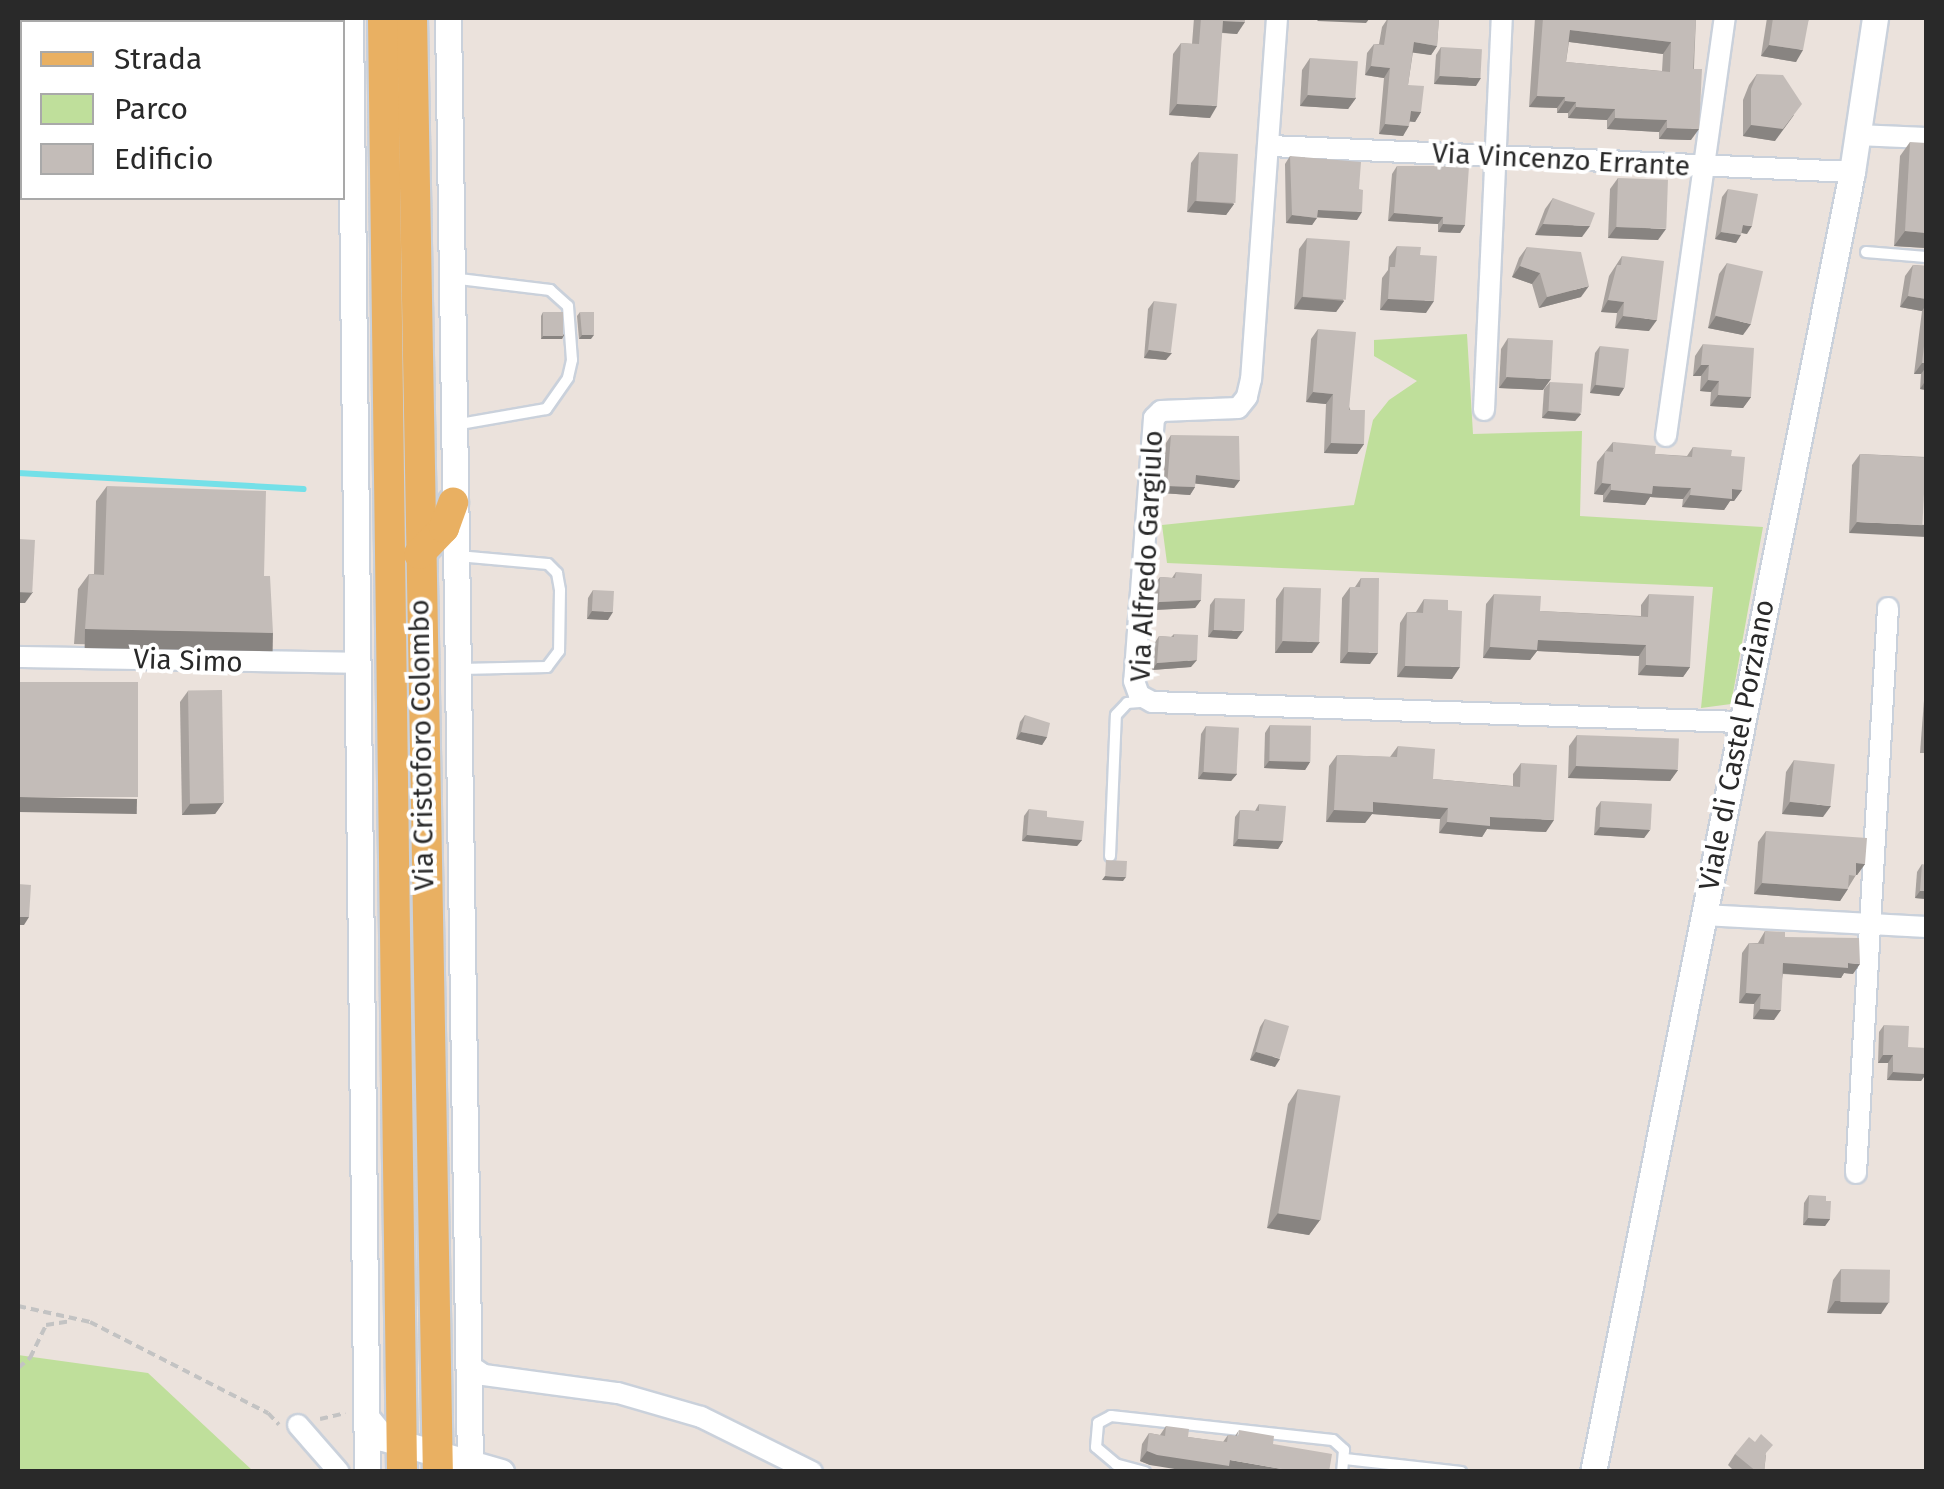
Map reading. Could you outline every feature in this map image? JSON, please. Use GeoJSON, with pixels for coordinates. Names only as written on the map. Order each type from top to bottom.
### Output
{"type":"FeatureCollection","features":[{"type":"Feature","properties":{"kind":"main road","name":"Via Cristoforo Colombo"},"geometry":{"type":"LineString","coordinates":[[383,18],[401,1458]]}},
{"type":"Feature","properties":{"kind":"main road","name":"Via Cristoforo Colombo"},"geometry":{"type":"LineString","coordinates":[[412,18],[438,1464]]}},
{"type":"Feature","properties":{"kind":"main road"},"geometry":{"type":"LineString","coordinates":[[419,554],[444,528],[454,503]]}},
{"type":"Feature","properties":{"kind":"street"},"geometry":{"type":"LineString","coordinates":[[350,18],[367,1472]]}},
{"type":"Feature","properties":{"kind":"street","name":"Via Cristoforo Colombo"},"geometry":{"type":"LineString","coordinates":[[448,18],[470,1468]]}},
{"type":"Feature","properties":{"kind":"street","name":"Via Alfredo Gargiulo"},"geometry":{"type":"LineString","coordinates":[[1277,18],[1271,146],[1247,397],[1226,411],[1161,411],[1154,418],[1134,681],[1139,695],[1152,702],[1739,722]]}},
{"type":"Feature","properties":{"kind":"street"},"geometry":{"type":"LineString","coordinates":[[1484,410],[1502,18]]}},
{"type":"Feature","properties":{"kind":"street"},"geometry":{"type":"LineString","coordinates":[[1666,436],[1707,167],[1725,18]]}},
{"type":"Feature","properties":{"kind":"street","name":"Viale di Castel Porziano"},"geometry":{"type":"LineString","coordinates":[[1593,1472],[1739,722],[1852,172],[1876,18]]}},
{"type":"Feature","properties":{"kind":"street"},"geometry":{"type":"LineString","coordinates":[[1857,135],[1926,138]]}},
{"type":"Feature","properties":{"kind":"street","name":"Via Vincenzo Errante"},"geometry":{"type":"LineString","coordinates":[[1271,146],[1852,172]]}},
{"type":"Feature","properties":{"kind":"street"},"geometry":{"type":"LineString","coordinates":[[1856,1173],[1888,608]]}},
{"type":"Feature","properties":{"kind":"street","name":"Via Simo"},"geometry":{"type":"LineString","coordinates":[[18,657],[358,664]]}},
{"type":"Feature","properties":{"kind":"street"},"geometry":{"type":"LineString","coordinates":[[1704,915],[1926,927]]}},
{"type":"Feature","properties":{"kind":"street"},"geometry":{"type":"LineString","coordinates":[[361,956],[394,922]]}},
{"type":"Feature","properties":{"kind":"street"},"geometry":{"type":"LineString","coordinates":[[469,1365],[484,1375],[618,1393],[701,1417],[812,1472]]}},
{"type":"Feature","properties":{"kind":"street"},"geometry":{"type":"LineString","coordinates":[[366,1417],[401,1458],[501,1472]]}},
{"type":"Feature","properties":{"kind":"street"},"geometry":{"type":"LineString","coordinates":[[289,1426],[339,1472]]}},
{"type":"Feature","properties":{"kind":"lane"},"geometry":{"type":"LineString","coordinates":[[1866,252],[1926,257]]}},
{"type":"Feature","properties":{"kind":"lane"},"geometry":{"type":"LineString","coordinates":[[450,278],[550,290],[568,306],[572,360],[568,378],[546,409],[453,425]]}},
{"type":"Feature","properties":{"kind":"lane"},"geometry":{"type":"LineString","coordinates":[[454,556],[548,564],[557,573],[560,590],[559,650],[548,667],[455,669]]}},
{"type":"Feature","properties":{"kind":"lane"},"geometry":{"type":"LineString","coordinates":[[1110,856],[1116,716],[1127,702],[1152,702]]}},
{"type":"Feature","properties":{"kind":"lane"},"geometry":{"type":"LineString","coordinates":[[1145,1472],[1116,1464],[1096,1447],[1098,1423],[1111,1416],[1333,1440],[1344,1450],[1342,1472]]}},
{"type":"Feature","properties":{"kind":"lane"},"geometry":{"type":"LineString","coordinates":[[1345,1459],[1460,1472]]}},
{"type":"Feature","properties":{"kind":"path"},"geometry":{"type":"LineString","coordinates":[[18,1306],[90,1322],[289,1426]]}},
{"type":"Feature","properties":{"kind":"path"},"geometry":{"type":"LineString","coordinates":[[18,1368],[30,1358],[46,1325],[74,1320]]}},
{"type":"Feature","properties":{"kind":"green space"},"geometry":{"type":"Polygon","coordinates":[[[1467,334],[1473,434],[1582,431],[1580,516],[1763,527],[1731,704],[1701,708],[1713,587],[1167,563],[1162,525],[1354,505],[1373,420],[1389,400],[1417,381],[1374,356],[1374,340],[1467,334]]]}},
{"type":"Feature","properties":{"kind":"green space"},"geometry":{"type":"Polygon","coordinates":[[[18,1355],[148,1373],[253,1471],[18,1471],[18,1355]]]}},
{"type":"Feature","properties":{"kind":"building"},"geometry":{"type":"Polygon","coordinates":[[[1201,18],[1245,18],[1245,22],[1223,21],[1217,106],[1177,104],[1181,43],[1199,44],[1201,18]]]}},
{"type":"Feature","properties":{"kind":"building"},"geometry":{"type":"Polygon","coordinates":[[[1388,18],[1439,18],[1437,46],[1414,42],[1408,85],[1424,86],[1421,112],[1411,111],[1409,126],[1385,124],[1390,68],[1371,66],[1374,44],[1384,45],[1388,18]]]}},
{"type":"Feature","properties":{"kind":"building"},"geometry":{"type":"Polygon","coordinates":[[[1543,18],[1696,18],[1693,69],[1702,69],[1699,129],[1667,128],[1667,120],[1615,118],[1615,109],[1576,107],[1576,102],[1565,101],[1565,97],[1537,96],[1543,18]],[[1570,30],[1566,62],[1670,72],[1671,42],[1570,30]]]}},
{"type":"Feature","properties":{"kind":"building"},"geometry":{"type":"Polygon","coordinates":[[[1773,18],[1809,18],[1803,50],[1769,45],[1773,18]]]}},
{"type":"Feature","properties":{"kind":"building"},"geometry":{"type":"Polygon","coordinates":[[[1441,47],[1482,49],[1480,78],[1439,76],[1441,47]]]}},
{"type":"Feature","properties":{"kind":"building"},"geometry":{"type":"Polygon","coordinates":[[[1310,58],[1358,61],[1355,98],[1307,95],[1310,58]]]}},
{"type":"Feature","properties":{"kind":"building"},"geometry":{"type":"Polygon","coordinates":[[[1757,74],[1783,75],[1802,104],[1783,129],[1751,125],[1751,89],[1757,74]]]}},
{"type":"Feature","properties":{"kind":"building"},"geometry":{"type":"Polygon","coordinates":[[[1910,142],[1926,143],[1926,233],[1905,231],[1910,142]]]}},
{"type":"Feature","properties":{"kind":"building"},"geometry":{"type":"Polygon","coordinates":[[[1199,152],[1238,154],[1235,203],[1196,201],[1199,152]]]}},
{"type":"Feature","properties":{"kind":"building"},"geometry":{"type":"Polygon","coordinates":[[[1290,156],[1361,162],[1362,212],[1318,210],[1317,218],[1292,215],[1290,156]]]}},
{"type":"Feature","properties":{"kind":"building"},"geometry":{"type":"Polygon","coordinates":[[[1397,166],[1469,166],[1465,225],[1443,224],[1443,217],[1394,213],[1397,166]]]}},
{"type":"Feature","properties":{"kind":"building"},"geometry":{"type":"Polygon","coordinates":[[[1618,178],[1668,180],[1666,229],[1616,227],[1618,178]]]}},
{"type":"Feature","properties":{"kind":"building"},"geometry":{"type":"Polygon","coordinates":[[[1728,189],[1758,194],[1752,226],[1743,225],[1741,235],[1721,232],[1728,189]]]}},
{"type":"Feature","properties":{"kind":"building"},"geometry":{"type":"Polygon","coordinates":[[[1553,198],[1595,213],[1590,226],[1543,224],[1553,198]]]}},
{"type":"Feature","properties":{"kind":"building"},"geometry":{"type":"Polygon","coordinates":[[[1307,238],[1350,241],[1346,300],[1303,297],[1307,238]]]}},
{"type":"Feature","properties":{"kind":"building"},"geometry":{"type":"Polygon","coordinates":[[[1397,246],[1421,247],[1420,255],[1437,256],[1434,301],[1388,299],[1390,267],[1395,267],[1397,246]]]}},
{"type":"Feature","properties":{"kind":"building"},"geometry":{"type":"Polygon","coordinates":[[[1527,247],[1581,252],[1589,286],[1547,297],[1540,273],[1520,266],[1527,247]]]}},
{"type":"Feature","properties":{"kind":"building"},"geometry":{"type":"Polygon","coordinates":[[[1622,256],[1664,261],[1657,320],[1623,316],[1624,302],[1608,300],[1622,256]]]}},
{"type":"Feature","properties":{"kind":"building"},"geometry":{"type":"Polygon","coordinates":[[[1727,263],[1763,271],[1751,324],[1715,316],[1727,263]]]}},
{"type":"Feature","properties":{"kind":"building"},"geometry":{"type":"Polygon","coordinates":[[[1913,265],[1926,266],[1926,299],[1908,296],[1913,265]]]}},
{"type":"Feature","properties":{"kind":"building"},"geometry":{"type":"Polygon","coordinates":[[[1154,301],[1177,304],[1171,352],[1148,350],[1154,301]]]}},
{"type":"Feature","properties":{"kind":"building"},"geometry":{"type":"Polygon","coordinates":[[[543,312],[563,312],[563,336],[543,336],[543,312]]]}},
{"type":"Feature","properties":{"kind":"building"},"geometry":{"type":"Polygon","coordinates":[[[580,312],[594,312],[594,335],[582,335],[580,312]]]}},
{"type":"Feature","properties":{"kind":"building"},"geometry":{"type":"Polygon","coordinates":[[[1318,329],[1356,332],[1349,410],[1365,410],[1364,444],[1331,443],[1333,394],[1313,392],[1318,329]]]}},
{"type":"Feature","properties":{"kind":"building"},"geometry":{"type":"Polygon","coordinates":[[[1926,329],[1926,363],[1922,363],[1926,329]]]}},
{"type":"Feature","properties":{"kind":"building"},"geometry":{"type":"Polygon","coordinates":[[[1508,338],[1553,340],[1551,379],[1506,377],[1508,338]]]}},
{"type":"Feature","properties":{"kind":"building"},"geometry":{"type":"Polygon","coordinates":[[[1703,344],[1754,348],[1751,397],[1718,395],[1719,381],[1708,380],[1709,365],[1701,365],[1703,344]]]}},
{"type":"Feature","properties":{"kind":"building"},"geometry":{"type":"Polygon","coordinates":[[[1600,346],[1629,349],[1625,388],[1596,385],[1600,346]]]}},
{"type":"Feature","properties":{"kind":"building"},"geometry":{"type":"Polygon","coordinates":[[[1550,382],[1583,384],[1581,413],[1548,411],[1550,382]]]}},
{"type":"Feature","properties":{"kind":"building"},"geometry":{"type":"Polygon","coordinates":[[[1171,435],[1239,436],[1240,480],[1196,475],[1195,487],[1167,486],[1171,435]]]}},
{"type":"Feature","properties":{"kind":"building"},"geometry":{"type":"Polygon","coordinates":[[[1613,442],[1656,446],[1655,454],[1692,457],[1693,447],[1732,450],[1731,456],[1745,457],[1742,490],[1732,489],[1732,499],[1690,495],[1691,488],[1653,486],[1652,494],[1611,490],[1611,484],[1602,483],[1605,451],[1613,452],[1613,442]]]}},
{"type":"Feature","properties":{"kind":"building"},"geometry":{"type":"Polygon","coordinates":[[[1860,454],[1926,457],[1922,525],[1856,522],[1860,454]]]}},
{"type":"Feature","properties":{"kind":"building"},"geometry":{"type":"Polygon","coordinates":[[[107,486],[266,491],[264,576],[270,576],[273,633],[85,629],[89,574],[104,575],[107,486]]]}},
{"type":"Feature","properties":{"kind":"building"},"geometry":{"type":"Polygon","coordinates":[[[18,539],[35,540],[32,593],[18,592],[18,539]]]}},
{"type":"Feature","properties":{"kind":"building"},"geometry":{"type":"Polygon","coordinates":[[[1176,572],[1202,574],[1201,600],[1159,602],[1160,577],[1175,578],[1176,572]]]}},
{"type":"Feature","properties":{"kind":"building"},"geometry":{"type":"Polygon","coordinates":[[[1361,578],[1379,578],[1378,653],[1348,652],[1350,587],[1360,587],[1361,578]]]}},
{"type":"Feature","properties":{"kind":"building"},"geometry":{"type":"Polygon","coordinates":[[[1284,587],[1321,588],[1319,642],[1282,641],[1284,587]]]}},
{"type":"Feature","properties":{"kind":"building"},"geometry":{"type":"Polygon","coordinates":[[[593,590],[614,591],[613,612],[592,611],[593,590]]]}},
{"type":"Feature","properties":{"kind":"building"},"geometry":{"type":"Polygon","coordinates":[[[1494,594],[1541,596],[1540,611],[1648,617],[1649,594],[1694,596],[1690,667],[1646,665],[1646,645],[1538,640],[1537,650],[1490,647],[1494,594]]]}},
{"type":"Feature","properties":{"kind":"building"},"geometry":{"type":"Polygon","coordinates":[[[1215,598],[1245,599],[1244,631],[1214,630],[1215,598]]]}},
{"type":"Feature","properties":{"kind":"building"},"geometry":{"type":"Polygon","coordinates":[[[1424,599],[1448,600],[1448,610],[1462,611],[1460,667],[1405,666],[1407,612],[1423,613],[1424,599]]]}},
{"type":"Feature","properties":{"kind":"building"},"geometry":{"type":"Polygon","coordinates":[[[1198,635],[1197,660],[1157,663],[1159,636],[1198,635]]]}},
{"type":"Feature","properties":{"kind":"building"},"geometry":{"type":"Polygon","coordinates":[[[18,682],[138,682],[138,797],[18,797],[18,682]]]}},
{"type":"Feature","properties":{"kind":"building"},"geometry":{"type":"Polygon","coordinates":[[[222,690],[224,803],[190,804],[188,691],[222,690]]]}},
{"type":"Feature","properties":{"kind":"building"},"geometry":{"type":"Polygon","coordinates":[[[1025,715],[1050,723],[1047,737],[1021,732],[1025,715]]]}},
{"type":"Feature","properties":{"kind":"building"},"geometry":{"type":"Polygon","coordinates":[[[1270,725],[1311,726],[1310,762],[1269,761],[1270,725]]]}},
{"type":"Feature","properties":{"kind":"building"},"geometry":{"type":"Polygon","coordinates":[[[1206,726],[1239,728],[1237,774],[1204,772],[1206,726]]]}},
{"type":"Feature","properties":{"kind":"building"},"geometry":{"type":"Polygon","coordinates":[[[1577,735],[1679,739],[1678,770],[1576,766],[1577,735]]]}},
{"type":"Feature","properties":{"kind":"building"},"geometry":{"type":"Polygon","coordinates":[[[1398,746],[1435,749],[1433,779],[1520,787],[1521,763],[1557,765],[1554,820],[1490,817],[1490,826],[1447,822],[1448,808],[1373,802],[1373,812],[1334,810],[1337,755],[1397,757],[1398,746]]]}},
{"type":"Feature","properties":{"kind":"building"},"geometry":{"type":"Polygon","coordinates":[[[1794,760],[1835,764],[1830,806],[1790,802],[1794,760]]]}},
{"type":"Feature","properties":{"kind":"building"},"geometry":{"type":"Polygon","coordinates":[[[1601,801],[1652,804],[1651,830],[1600,827],[1601,801]]]}},
{"type":"Feature","properties":{"kind":"building"},"geometry":{"type":"Polygon","coordinates":[[[1259,804],[1286,806],[1283,841],[1238,839],[1240,810],[1259,811],[1259,804]]]}},
{"type":"Feature","properties":{"kind":"building"},"geometry":{"type":"Polygon","coordinates":[[[1029,809],[1047,811],[1047,817],[1084,821],[1082,840],[1027,835],[1029,809]]]}},
{"type":"Feature","properties":{"kind":"building"},"geometry":{"type":"Polygon","coordinates":[[[1766,831],[1867,838],[1865,864],[1856,863],[1856,876],[1849,875],[1848,889],[1762,883],[1766,831]]]}},
{"type":"Feature","properties":{"kind":"building"},"geometry":{"type":"Polygon","coordinates":[[[1106,860],[1127,861],[1126,877],[1105,876],[1106,860]]]}},
{"type":"Feature","properties":{"kind":"building"},"geometry":{"type":"Polygon","coordinates":[[[1922,864],[1926,865],[1926,891],[1920,891],[1922,864]]]}},
{"type":"Feature","properties":{"kind":"building"},"geometry":{"type":"Polygon","coordinates":[[[18,884],[31,885],[29,917],[18,917],[18,884]]]}},
{"type":"Feature","properties":{"kind":"building"},"geometry":{"type":"Polygon","coordinates":[[[1765,931],[1785,932],[1785,937],[1859,938],[1860,964],[1848,963],[1848,968],[1783,963],[1781,1010],[1760,1009],[1761,994],[1746,993],[1749,943],[1764,944],[1765,931]]]}},
{"type":"Feature","properties":{"kind":"building"},"geometry":{"type":"Polygon","coordinates":[[[1265,1019],[1289,1026],[1280,1059],[1256,1052],[1265,1019]]]}},
{"type":"Feature","properties":{"kind":"building"},"geometry":{"type":"Polygon","coordinates":[[[1884,1025],[1909,1026],[1908,1047],[1926,1048],[1926,1074],[1893,1072],[1893,1055],[1883,1055],[1884,1025]]]}},
{"type":"Feature","properties":{"kind":"building"},"geometry":{"type":"Polygon","coordinates":[[[1298,1089],[1340,1096],[1321,1220],[1278,1213],[1298,1089]]]}},
{"type":"Feature","properties":{"kind":"building"},"geometry":{"type":"Polygon","coordinates":[[[1809,1195],[1826,1196],[1826,1201],[1831,1201],[1830,1219],[1808,1218],[1809,1195]]]}},
{"type":"Feature","properties":{"kind":"building"},"geometry":{"type":"Polygon","coordinates":[[[1841,1269],[1890,1270],[1889,1303],[1840,1302],[1841,1269]]]}},
{"type":"Feature","properties":{"kind":"building"},"geometry":{"type":"Polygon","coordinates":[[[1166,1426],[1189,1429],[1188,1437],[1227,1442],[1228,1435],[1238,1436],[1239,1430],[1274,1436],[1273,1444],[1332,1454],[1329,1472],[1299,1472],[1230,1460],[1229,1466],[1147,1451],[1149,1433],[1165,1436],[1166,1426]]]}},
{"type":"Feature","properties":{"kind":"building"},"geometry":{"type":"Polygon","coordinates":[[[1761,1434],[1773,1445],[1766,1453],[1764,1472],[1757,1472],[1735,1454],[1749,1437],[1755,1442],[1761,1434]]]}},
{"type":"Feature","properties":{"kind":"waterway"},"geometry":{"type":"LineString","coordinates":[[18,473],[304,489]]}}]}
